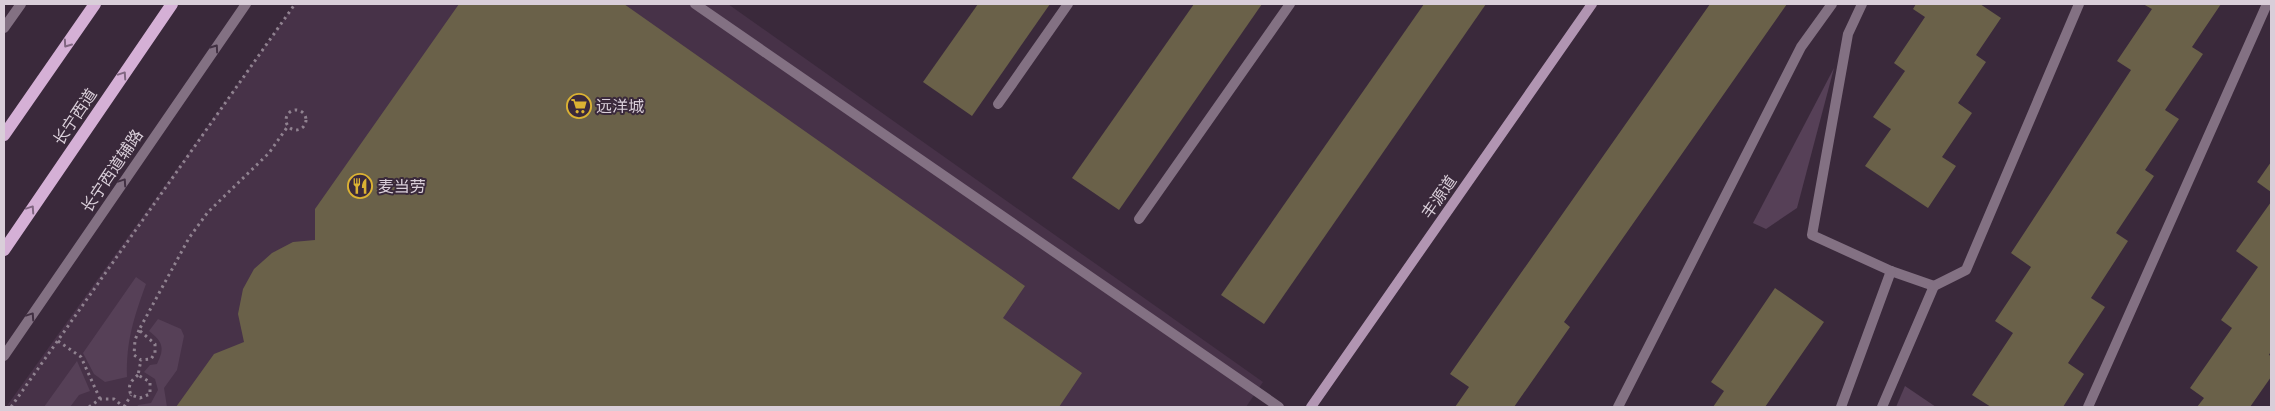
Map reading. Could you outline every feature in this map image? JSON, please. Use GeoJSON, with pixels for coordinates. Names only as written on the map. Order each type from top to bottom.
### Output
{"type":"FeatureCollection","features":[{"type":"Feature","properties":{"kind":"main road"},"geometry":{"type":"LineString","coordinates":[[4,135],[95,4]]}},
{"type":"Feature","properties":{"kind":"main road","name":"长宁西道"},"geometry":{"type":"LineString","coordinates":[[4,250],[172,4]]}},
{"type":"Feature","properties":{"kind":"street"},"geometry":{"type":"LineString","coordinates":[[4,28],[21,4]]}},
{"type":"Feature","properties":{"kind":"street","name":"长宁西道辅路"},"geometry":{"type":"LineString","coordinates":[[4,356],[246,4]]}},
{"type":"Feature","properties":{"kind":"street"},"geometry":{"type":"LineString","coordinates":[[696,4],[1279,407]]}},
{"type":"Feature","properties":{"kind":"street"},"geometry":{"type":"LineString","coordinates":[[998,104],[1068,4]]}},
{"type":"Feature","properties":{"kind":"street"},"geometry":{"type":"LineString","coordinates":[[1139,219],[1290,4]]}},
{"type":"Feature","properties":{"kind":"street","name":"丰源道"},"geometry":{"type":"LineString","coordinates":[[1311,407],[1592,4]]}},
{"type":"Feature","properties":{"kind":"street"},"geometry":{"type":"LineString","coordinates":[[1618,407],[1801,47],[1832,4]]}},
{"type":"Feature","properties":{"kind":"street"},"geometry":{"type":"LineString","coordinates":[[1862,4],[1848,34],[1812,235],[1891,271],[1934,286]]}},
{"type":"Feature","properties":{"kind":"street"},"geometry":{"type":"LineString","coordinates":[[1882,407],[1934,286],[1966,270],[2079,4]]}},
{"type":"Feature","properties":{"kind":"street"},"geometry":{"type":"LineString","coordinates":[[2088,407],[2267,4]]}},
{"type":"Feature","properties":{"kind":"street"},"geometry":{"type":"LineString","coordinates":[[1841,407],[1891,271]]}},
{"type":"Feature","properties":{"kind":"path"},"geometry":{"type":"LineString","coordinates":[[11,407],[295,4]]}},
{"type":"Feature","properties":{"kind":"path"},"geometry":{"type":"LineString","coordinates":[[139,330],[155,344],[155,353],[151,358],[141,360],[134,355],[135,340],[139,330],[189,238],[204,218],[236,184],[269,153],[288,126],[287,116],[291,111],[298,110],[306,115],[307,122],[303,128],[297,130],[288,126]]}},
{"type":"Feature","properties":{"kind":"path"},"geometry":{"type":"LineString","coordinates":[[57,340],[81,357],[100,399]]}},
{"type":"Feature","properties":{"kind":"path"},"geometry":{"type":"LineString","coordinates":[[138,375],[150,382],[150,394],[140,398],[131,395],[128,389],[130,382],[138,375],[141,360]]}},
{"type":"Feature","properties":{"kind":"path"},"geometry":{"type":"LineString","coordinates":[[89,407],[100,399],[114,399],[124,407],[131,395]]}},
{"type":"Feature","properties":{"kind":"shaded area","name":"远洋城"},"geometry":{"type":"Polygon","coordinates":[[[295,4],[728,4],[1263,382],[1246,407],[6,407],[295,4]]]}},
{"type":"Feature","properties":{"kind":"shaded area"},"geometry":{"type":"Polygon","coordinates":[[[1834,68],[1797,208],[1766,229],[1753,223],[1834,68]]]}},
{"type":"Feature","properties":{"kind":"shaded area"},"geometry":{"type":"Polygon","coordinates":[[[136,277],[146,284],[132,329],[128,352],[127,377],[105,382],[94,374],[83,353],[136,277]]]}},
{"type":"Feature","properties":{"kind":"shaded area"},"geometry":{"type":"Polygon","coordinates":[[[158,319],[181,329],[184,336],[177,370],[164,388],[167,407],[137,407],[138,405],[151,403],[158,390],[155,379],[144,372],[150,365],[157,364],[161,354],[160,342],[149,331],[158,319]]]}},
{"type":"Feature","properties":{"kind":"shaded area"},"geometry":{"type":"Polygon","coordinates":[[[77,361],[90,391],[79,395],[70,407],[44,407],[77,361]]]}},
{"type":"Feature","properties":{"kind":"shaded area"},"geometry":{"type":"Polygon","coordinates":[[[1905,386],[1936,407],[1896,407],[1905,386]]]}},
{"type":"Feature","properties":{"kind":"building","name":"远洋城"},"geometry":{"type":"Polygon","coordinates":[[[459,4],[624,4],[1025,286],[1003,318],[1082,373],[1059,407],[176,407],[214,354],[244,342],[238,314],[243,289],[254,269],[272,253],[293,242],[315,240],[315,209],[459,4]]]}},
{"type":"Feature","properties":{"kind":"building"},"geometry":{"type":"Polygon","coordinates":[[[978,4],[1050,4],[972,116],[923,82],[978,4]]]}},
{"type":"Feature","properties":{"kind":"building"},"geometry":{"type":"Polygon","coordinates":[[[1194,4],[1262,4],[1119,210],[1072,178],[1194,4]]]}},
{"type":"Feature","properties":{"kind":"building"},"geometry":{"type":"Polygon","coordinates":[[[1424,4],[1486,4],[1264,324],[1221,295],[1424,4]]]}},
{"type":"Feature","properties":{"kind":"building"},"geometry":{"type":"Polygon","coordinates":[[[1710,4],[1787,4],[1564,322],[1570,327],[1514,407],[1455,407],[1469,387],[1450,374],[1710,4]]]}},
{"type":"Feature","properties":{"kind":"building"},"geometry":{"type":"Polygon","coordinates":[[[1916,4],[1980,4],[2001,18],[1976,55],[1986,62],[1958,103],[1972,113],[1942,157],[1956,166],[1928,208],[1865,166],[1891,129],[1873,117],[1905,71],[1894,63],[1925,17],[1913,9],[1916,4]]]}},
{"type":"Feature","properties":{"kind":"building"},"geometry":{"type":"Polygon","coordinates":[[[2143,4],[2221,4],[2192,47],[2203,54],[2165,110],[2179,119],[2145,170],[2154,176],[2116,233],[2128,241],[2091,298],[2105,307],[2068,363],[2084,374],[2063,407],[1991,407],[1972,395],[2013,333],[1995,321],[2031,267],[2011,253],[2131,70],[2117,61],[2152,9],[2143,4]]]}},
{"type":"Feature","properties":{"kind":"building"},"geometry":{"type":"Polygon","coordinates":[[[2271,162],[2271,192],[2257,182],[2271,162]]]}},
{"type":"Feature","properties":{"kind":"building"},"geometry":{"type":"Polygon","coordinates":[[[2271,202],[2271,351],[2269,355],[2271,356],[2271,377],[2250,407],[2197,407],[2204,398],[2190,388],[2232,328],[2221,320],[2258,267],[2236,251],[2271,202]]]}},
{"type":"Feature","properties":{"kind":"building"},"geometry":{"type":"Polygon","coordinates":[[[1775,288],[1824,322],[1765,407],[1713,407],[1724,391],[1711,382],[1775,288]]]}},
{"type":"Feature","properties":{"kind":"place","name":"远洋城"},"geometry":{"type":"Point","coordinates":[579,106]}},
{"type":"Feature","properties":{"kind":"place","name":"麦当劳"},"geometry":{"type":"Point","coordinates":[360,186]}}]}
